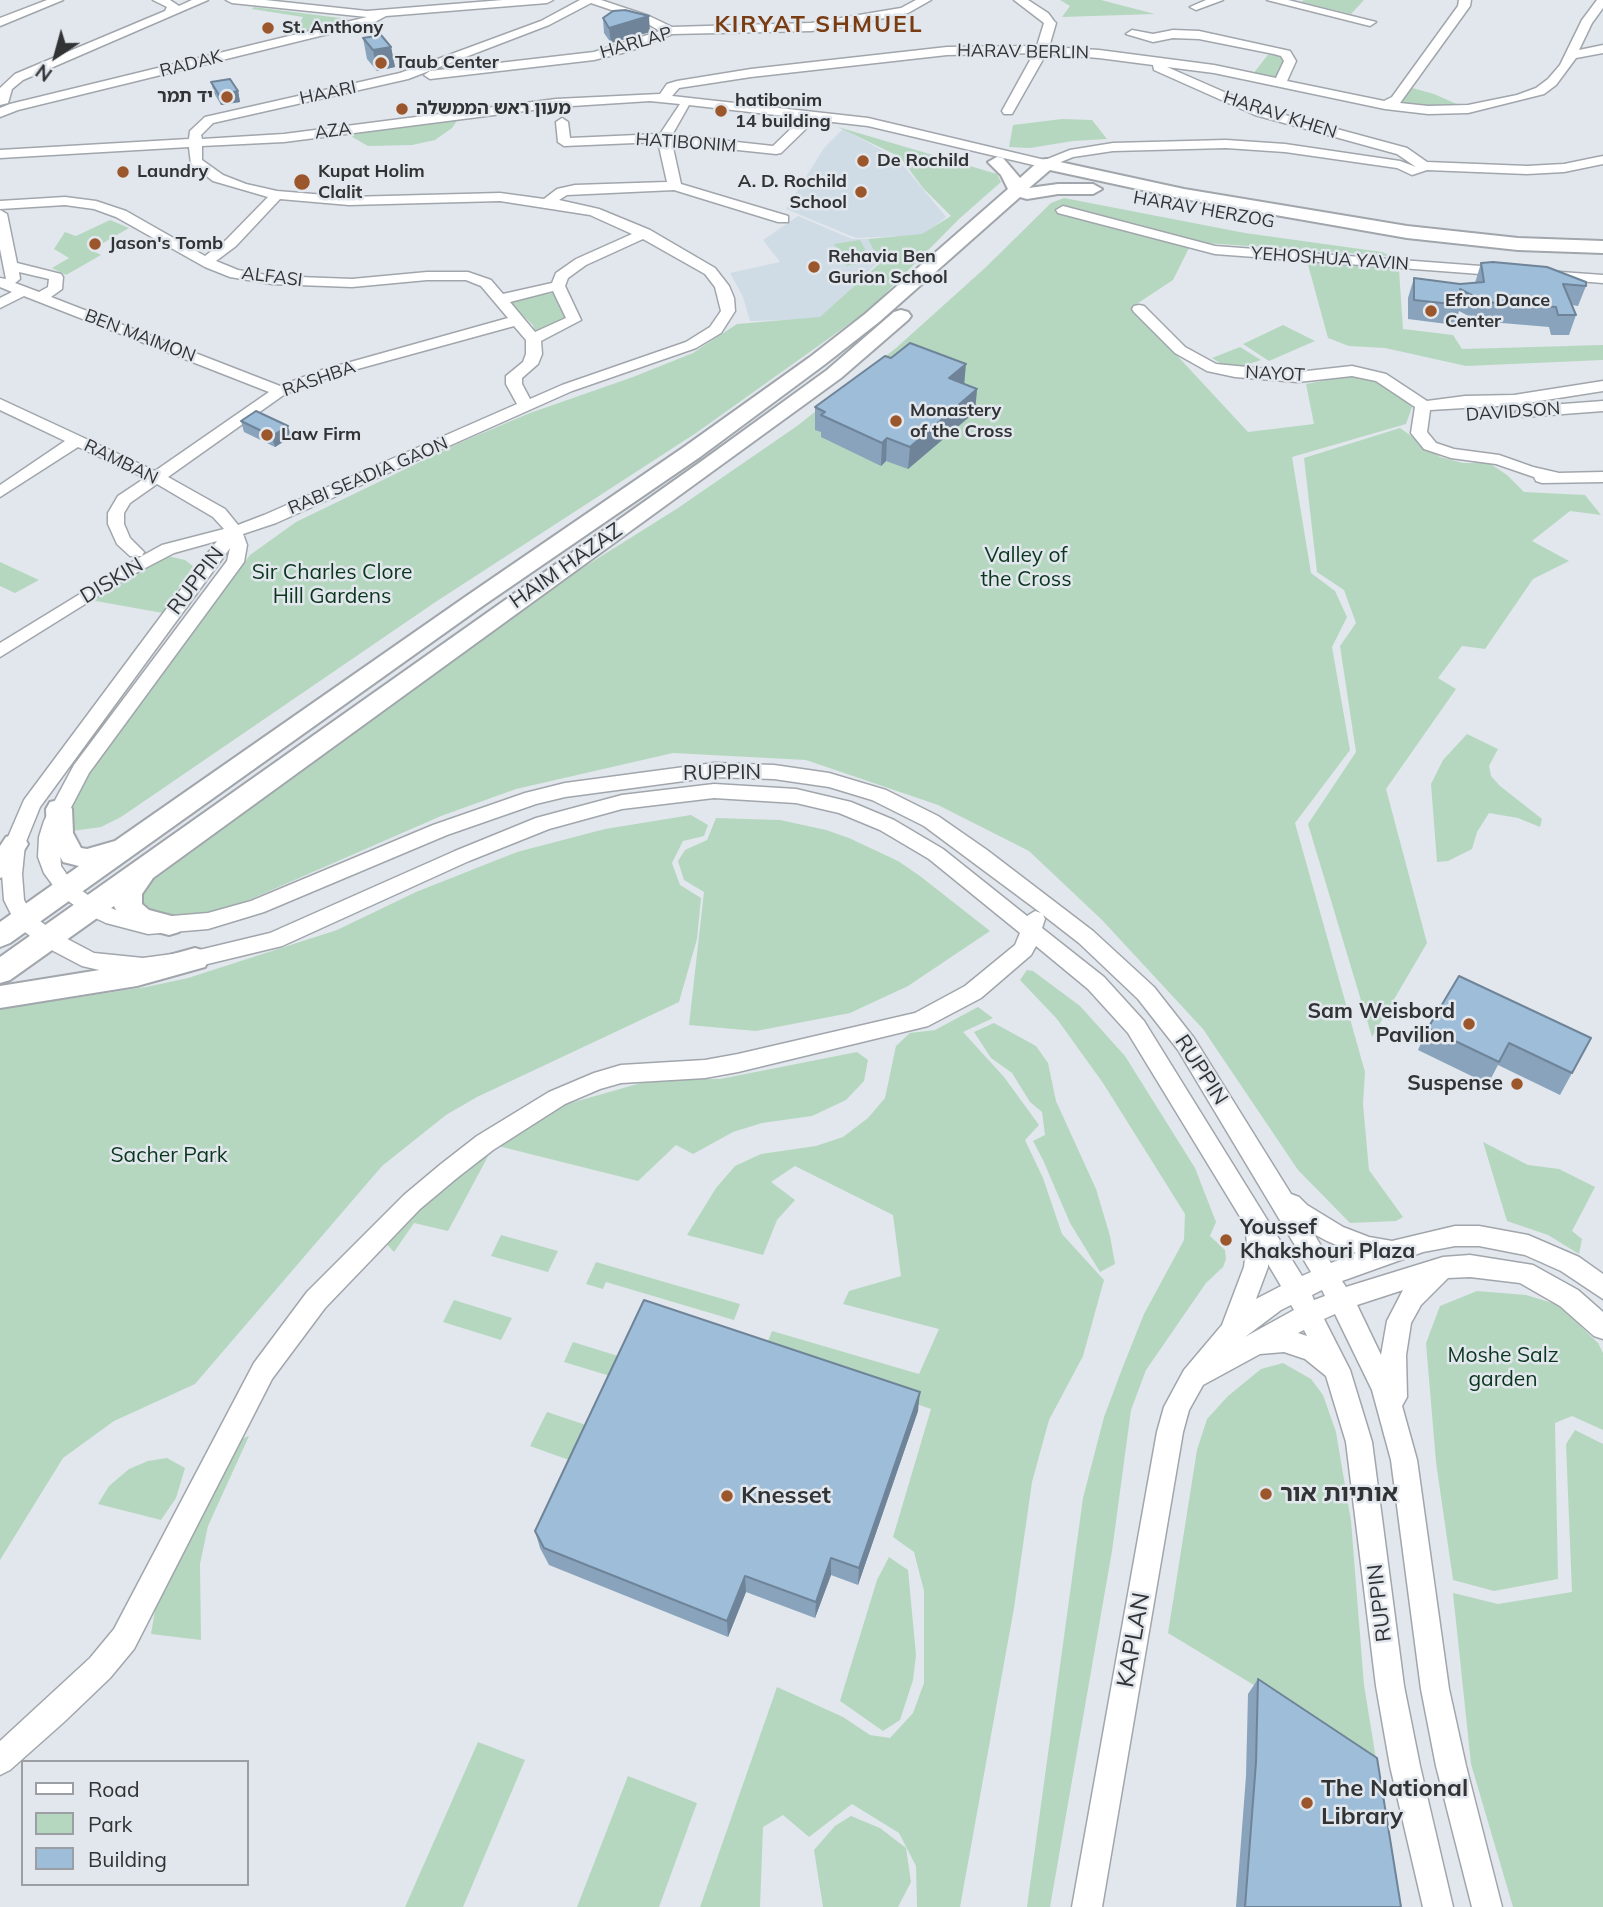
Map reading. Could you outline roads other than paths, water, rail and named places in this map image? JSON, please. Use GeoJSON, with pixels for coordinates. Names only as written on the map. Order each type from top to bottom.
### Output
{"type":"FeatureCollection","features":[{"type":"Feature","properties":{"kind":"main road"},"geometry":{"type":"LineString","coordinates":[[1102,155],[1097,166],[1105,172],[1221,201]]}},
{"type":"Feature","properties":{"kind":"main road"},"geometry":{"type":"LineString","coordinates":[[1006,159],[1009,173],[1021,191],[1093,189]]}},
{"type":"Feature","properties":{"kind":"main road","name":"HARAV HERZOG"},"geometry":{"type":"LineString","coordinates":[[1048,170],[1093,189],[1172,207],[1519,256],[1603,259]]}},
{"type":"Feature","properties":{"kind":"main road","name":"HARAV HERZOG"},"geometry":{"type":"LineString","coordinates":[[1048,170],[1358,225],[1478,241],[1603,247]]}},
{"type":"Feature","properties":{"kind":"main road","name":"HAIM HAZAZ"},"geometry":{"type":"LineString","coordinates":[[0,936],[692,452],[817,361],[1048,170]]}},
{"type":"Feature","properties":{"kind":"main road","name":"HAIM HAZAZ"},"geometry":{"type":"LineString","coordinates":[[0,972],[834,374],[896,322],[1021,191]]}},
{"type":"Feature","properties":{"kind":"main road"},"geometry":{"type":"LineString","coordinates":[[1478,241],[1539,235],[1603,237]]}},
{"type":"Feature","properties":{"kind":"main road"},"geometry":{"type":"LineString","coordinates":[[59,809],[58,824],[62,841],[72,855],[79,858],[98,857],[143,834]]}},
{"type":"Feature","properties":{"kind":"main road"},"geometry":{"type":"LineString","coordinates":[[0,867],[15,844]]}},
{"type":"Feature","properties":{"kind":"main road"},"geometry":{"type":"LineString","coordinates":[[144,871],[129,892],[128,907],[140,918],[169,925]]}},
{"type":"Feature","properties":{"kind":"main road"},"geometry":{"type":"LineString","coordinates":[[0,997],[137,975],[195,959]]}},
{"type":"Feature","properties":{"kind":"street"},"geometry":{"type":"LineString","coordinates":[[0,22],[57,0]]}},
{"type":"Feature","properties":{"kind":"street"},"geometry":{"type":"LineString","coordinates":[[159,0],[173,5],[170,14]]}},
{"type":"Feature","properties":{"kind":"street"},"geometry":{"type":"LineString","coordinates":[[6,102],[6,88],[19,77],[202,0]]}},
{"type":"Feature","properties":{"kind":"street"},"geometry":{"type":"LineString","coordinates":[[232,0],[382,14],[547,0]]}},
{"type":"Feature","properties":{"kind":"street"},"geometry":{"type":"LineString","coordinates":[[555,0],[569,4],[572,10]]}},
{"type":"Feature","properties":{"kind":"street","name":"HARLAP"},"geometry":{"type":"LineString","coordinates":[[386,80],[430,71],[594,56],[626,48],[670,31],[821,26],[904,11],[925,0]]}},
{"type":"Feature","properties":{"kind":"street"},"geometry":{"type":"LineString","coordinates":[[1008,111],[1042,50],[1050,23],[1044,15],[1020,0]]}},
{"type":"Feature","properties":{"kind":"street"},"geometry":{"type":"LineString","coordinates":[[1196,7],[1217,0]]}},
{"type":"Feature","properties":{"kind":"street"},"geometry":{"type":"LineString","coordinates":[[1273,0],[1370,22]]}},
{"type":"Feature","properties":{"kind":"street"},"geometry":{"type":"LineString","coordinates":[[1396,104],[1464,6],[1465,0]]}},
{"type":"Feature","properties":{"kind":"street","name":"HARAV BERLIN"},"geometry":{"type":"LineString","coordinates":[[675,101],[668,90],[677,85],[751,74],[947,51],[1042,50],[1152,60],[1281,81],[1396,104],[1468,109],[1520,98],[1540,91],[1552,82],[1571,55],[1590,16],[1603,0]]}},
{"type":"Feature","properties":{"kind":"street"},"geometry":{"type":"LineString","coordinates":[[430,71],[593,1],[645,18],[670,31]]}},
{"type":"Feature","properties":{"kind":"street","name":"RADAK"},"geometry":{"type":"LineString","coordinates":[[0,113],[6,102],[369,21],[382,14]]}},
{"type":"Feature","properties":{"kind":"street"},"geometry":{"type":"LineString","coordinates":[[1132,34],[1153,38],[1172,34],[1199,35],[1286,54],[1289,57],[1289,67],[1281,81]]}},
{"type":"Feature","properties":{"kind":"street"},"geometry":{"type":"LineString","coordinates":[[1578,40],[1589,47],[1603,49]]}},
{"type":"Feature","properties":{"kind":"street"},"geometry":{"type":"LineString","coordinates":[[1571,55],[1603,49]]}},
{"type":"Feature","properties":{"kind":"street","name":"HARAV KHEN"},"geometry":{"type":"LineString","coordinates":[[1152,60],[1154,64],[1174,75],[1259,112],[1410,161]]}},
{"type":"Feature","properties":{"kind":"street","name":"HAARI"},"geometry":{"type":"LineString","coordinates":[[193,143],[200,126],[214,118],[386,80]]}},
{"type":"Feature","properties":{"kind":"street","name":"AZA"},"geometry":{"type":"LineString","coordinates":[[0,154],[284,138],[586,100],[675,101]]}},
{"type":"Feature","properties":{"kind":"street","name":"HARAV HERZOG"},"geometry":{"type":"LineString","coordinates":[[675,101],[701,100],[814,114],[1048,170]]}},
{"type":"Feature","properties":{"kind":"street"},"geometry":{"type":"LineString","coordinates":[[675,101],[664,138],[675,186]]}},
{"type":"Feature","properties":{"kind":"street","name":"HATIBONIM"},"geometry":{"type":"LineString","coordinates":[[562,122],[564,142],[664,138],[776,149],[814,114]]}},
{"type":"Feature","properties":{"kind":"street","name":"RABI SEADIA GAON"},"geometry":{"type":"LineString","coordinates":[[193,143],[196,161],[208,172],[242,187],[277,195],[349,201],[486,196],[594,212],[645,233],[692,258],[710,271],[727,298],[728,311],[723,321],[716,330],[691,345],[567,388],[270,519],[233,532]]}},
{"type":"Feature","properties":{"kind":"street"},"geometry":{"type":"LineString","coordinates":[[1006,159],[1144,146],[1254,145],[1410,161],[1546,170],[1603,160]]}},
{"type":"Feature","properties":{"kind":"street"},"geometry":{"type":"LineString","coordinates":[[1048,170],[1144,146]]}},
{"type":"Feature","properties":{"kind":"street"},"geometry":{"type":"LineString","coordinates":[[1048,170],[1083,152]]}},
{"type":"Feature","properties":{"kind":"street"},"geometry":{"type":"LineString","coordinates":[[547,203],[562,192],[575,189],[675,186],[783,219]]}},
{"type":"Feature","properties":{"kind":"street"},"geometry":{"type":"LineString","coordinates":[[206,262],[243,231],[277,195]]}},
{"type":"Feature","properties":{"kind":"street","name":"ALFASI"},"geometry":{"type":"LineString","coordinates":[[0,205],[65,201],[96,205],[121,214],[206,262],[235,274],[288,282],[352,283],[458,275],[486,283],[533,339]]}},
{"type":"Feature","properties":{"kind":"street","name":"YEHOSHUA YAVIN"},"geometry":{"type":"LineString","coordinates":[[1063,210],[1215,250],[1603,279]]}},
{"type":"Feature","properties":{"kind":"street"},"geometry":{"type":"LineString","coordinates":[[0,214],[11,266],[19,289],[0,303]]}},
{"type":"Feature","properties":{"kind":"street"},"geometry":{"type":"LineString","coordinates":[[526,406],[514,384],[514,376],[530,364],[534,354],[533,339],[574,320],[558,286],[561,276],[581,262],[645,233]]}},
{"type":"Feature","properties":{"kind":"street"},"geometry":{"type":"LineString","coordinates":[[11,266],[56,277],[55,289],[40,297]]}},
{"type":"Feature","properties":{"kind":"street","name":"BEN MAIMON"},"geometry":{"type":"LineString","coordinates":[[0,282],[280,391]]}},
{"type":"Feature","properties":{"kind":"street"},"geometry":{"type":"LineString","coordinates":[[501,301],[513,295],[558,286]]}},
{"type":"Feature","properties":{"kind":"street","name":"NAYOT"},"geometry":{"type":"LineString","coordinates":[[1139,309],[1180,350],[1212,368],[1298,377],[1320,376],[1338,371],[1366,373],[1397,386],[1423,411]]}},
{"type":"Feature","properties":{"kind":"street","name":"RASHBA"},"geometry":{"type":"LineString","coordinates":[[136,552],[122,540],[116,524],[116,513],[124,500],[280,391],[327,373],[519,320]]}},
{"type":"Feature","properties":{"kind":"street"},"geometry":{"type":"LineString","coordinates":[[1556,477],[1528,471],[1499,460],[1451,453],[1430,446],[1419,433],[1418,426],[1423,411],[1465,401],[1514,400],[1603,386]]}},
{"type":"Feature","properties":{"kind":"street","name":"RAMBAN"},"geometry":{"type":"LineString","coordinates":[[0,404],[156,477],[219,513],[233,532]]}},
{"type":"Feature","properties":{"kind":"street","name":"DAVIDSON"},"geometry":{"type":"LineString","coordinates":[[1423,411],[1603,406]]}},
{"type":"Feature","properties":{"kind":"street"},"geometry":{"type":"LineString","coordinates":[[0,492],[77,440]]}},
{"type":"Feature","properties":{"kind":"street"},"geometry":{"type":"LineString","coordinates":[[1523,480],[1603,477]]}},
{"type":"Feature","properties":{"kind":"street"},"geometry":{"type":"LineString","coordinates":[[219,513],[242,519],[270,519]]}},
{"type":"Feature","properties":{"kind":"street"},"geometry":{"type":"LineString","coordinates":[[235,562],[270,519]]}},
{"type":"Feature","properties":{"kind":"street","name":"DISKIN"},"geometry":{"type":"LineString","coordinates":[[0,651],[124,572],[168,549],[233,532]]}},
{"type":"Feature","properties":{"kind":"street","name":"RUPPIN"},"geometry":{"type":"LineString","coordinates":[[1438,1907],[1405,1766],[1390,1686],[1359,1442],[1337,1370],[1296,1289],[1136,1027],[1096,983],[936,854],[864,814],[796,796],[714,791],[622,802],[543,824],[462,856],[275,940],[195,959],[142,966],[89,960],[49,939],[24,919],[16,908],[12,888],[15,844],[22,823],[37,795],[233,532],[239,545],[235,562],[81,770],[59,809],[48,837],[48,857],[57,880],[92,908],[113,919],[169,925],[208,921],[257,907],[440,830],[532,798],[617,781],[714,769],[774,772],[829,780],[879,795],[931,821],[980,855],[1121,967],[1166,1015],[1275,1188],[1341,1301],[1374,1364],[1395,1420],[1404,1461],[1436,1689],[1451,1766],[1487,1907]]}},
{"type":"Feature","properties":{"kind":"street"},"geometry":{"type":"LineString","coordinates":[[168,549],[194,554],[202,560],[204,568]]}},
{"type":"Feature","properties":{"kind":"street"},"geometry":{"type":"LineString","coordinates":[[0,1760],[91,1677],[124,1639],[263,1371],[316,1300],[412,1202],[449,1171],[485,1143],[546,1105],[621,1074],[705,1069],[920,1020],[973,992],[1024,949],[1038,900]]}},
{"type":"Feature","properties":{"kind":"street"},"geometry":{"type":"LineString","coordinates":[[1275,1188],[1320,1227],[1368,1247],[1392,1251]]}},
{"type":"Feature","properties":{"kind":"street"},"geometry":{"type":"LineString","coordinates":[[1232,1332],[1256,1267],[1259,1243],[1254,1218]]}},
{"type":"Feature","properties":{"kind":"street","name":"KAPLAN"},"geometry":{"type":"LineString","coordinates":[[1087,1907],[1170,1432],[1177,1407],[1193,1378],[1232,1332],[1272,1301],[1326,1275],[1392,1251],[1455,1236],[1501,1238],[1550,1254],[1603,1287]]}},
{"type":"Feature","properties":{"kind":"street"},"geometry":{"type":"LineString","coordinates":[[1193,1378],[1309,1314],[1420,1273],[1443,1268],[1470,1266],[1524,1273],[1569,1298],[1603,1328]]}},
{"type":"Feature","properties":{"kind":"street"},"geometry":{"type":"LineString","coordinates":[[1395,1420],[1392,1355],[1399,1321],[1404,1309],[1423,1283],[1443,1268]]}},
{"type":"Feature","properties":{"kind":"street"},"geometry":{"type":"LineString","coordinates":[[1257,1344],[1272,1340],[1298,1344],[1314,1351],[1337,1370]]}},
{"type":"Feature","properties":{"kind":"place","name":"St. Anthony"},"geometry":{"type":"Point","coordinates":[268,28]}},
{"type":"Feature","properties":{"kind":"place","name":"Taub Center"},"geometry":{"type":"Point","coordinates":[381,63]}},
{"type":"Feature","properties":{"kind":"place","name":"יד תמר"},"geometry":{"type":"Point","coordinates":[227,97]}},
{"type":"Feature","properties":{"kind":"place","name":"מעון ראש הממשלה"},"geometry":{"type":"Point","coordinates":[402,109]}},
{"type":"Feature","properties":{"kind":"place","name":"hatibonim 14 building"},"geometry":{"type":"Point","coordinates":[721,111]}},
{"type":"Feature","properties":{"kind":"place","name":"De Rochild"},"geometry":{"type":"Point","coordinates":[863,161]}},
{"type":"Feature","properties":{"kind":"place","name":"Laundry"},"geometry":{"type":"Point","coordinates":[123,172]}},
{"type":"Feature","properties":{"kind":"place","name":"Kupat Holim Clalit"},"geometry":{"type":"Point","coordinates":[302,182]}},
{"type":"Feature","properties":{"kind":"place","name":"A. D. Rochild School"},"geometry":{"type":"Point","coordinates":[861,192]}},
{"type":"Feature","properties":{"kind":"place","name":"Jason's Tomb"},"geometry":{"type":"Point","coordinates":[95,244]}},
{"type":"Feature","properties":{"kind":"place","name":"Rehavia Ben Gurion School"},"geometry":{"type":"Point","coordinates":[814,267]}},
{"type":"Feature","properties":{"kind":"place","name":"Efron Dance Center"},"geometry":{"type":"Point","coordinates":[1431,311]}},
{"type":"Feature","properties":{"kind":"place","name":"Monastery of the Cross"},"geometry":{"type":"Point","coordinates":[896,421]}},
{"type":"Feature","properties":{"kind":"place","name":"Law Firm"},"geometry":{"type":"Point","coordinates":[267,435]}},
{"type":"Feature","properties":{"kind":"place","name":"Sam Weisbord Pavilion"},"geometry":{"type":"Point","coordinates":[1469,1024]}},
{"type":"Feature","properties":{"kind":"place","name":"Suspense"},"geometry":{"type":"Point","coordinates":[1517,1084]}},
{"type":"Feature","properties":{"kind":"place","name":"Youssef Khakshouri Plaza"},"geometry":{"type":"Point","coordinates":[1226,1240]}},
{"type":"Feature","properties":{"kind":"place","name":"אותיות אור"},"geometry":{"type":"Point","coordinates":[1266,1494]}},
{"type":"Feature","properties":{"kind":"place","name":"Knesset"},"geometry":{"type":"Point","coordinates":[727,1496]}},
{"type":"Feature","properties":{"kind":"place","name":"The National Library"},"geometry":{"type":"Point","coordinates":[1307,1803]}},
{"type":"Feature","properties":{"kind":"district","name":"KIRYAT SHMUEL"},"geometry":{"type":"Point","coordinates":[819,25]}},
{"type":"Feature","properties":{"kind":"park label","name":"Valley of the Cross"},"geometry":{"type":"Point","coordinates":[1026,568]}},
{"type":"Feature","properties":{"kind":"park label","name":"Sir Charles Clore Hill Gardens"},"geometry":{"type":"Point","coordinates":[332,585]}},
{"type":"Feature","properties":{"kind":"park label","name":"Sacher Park"},"geometry":{"type":"Point","coordinates":[169,1156]}},
{"type":"Feature","properties":{"kind":"park label","name":"Moshe Salz garden"},"geometry":{"type":"Point","coordinates":[1503,1368]}}]}
